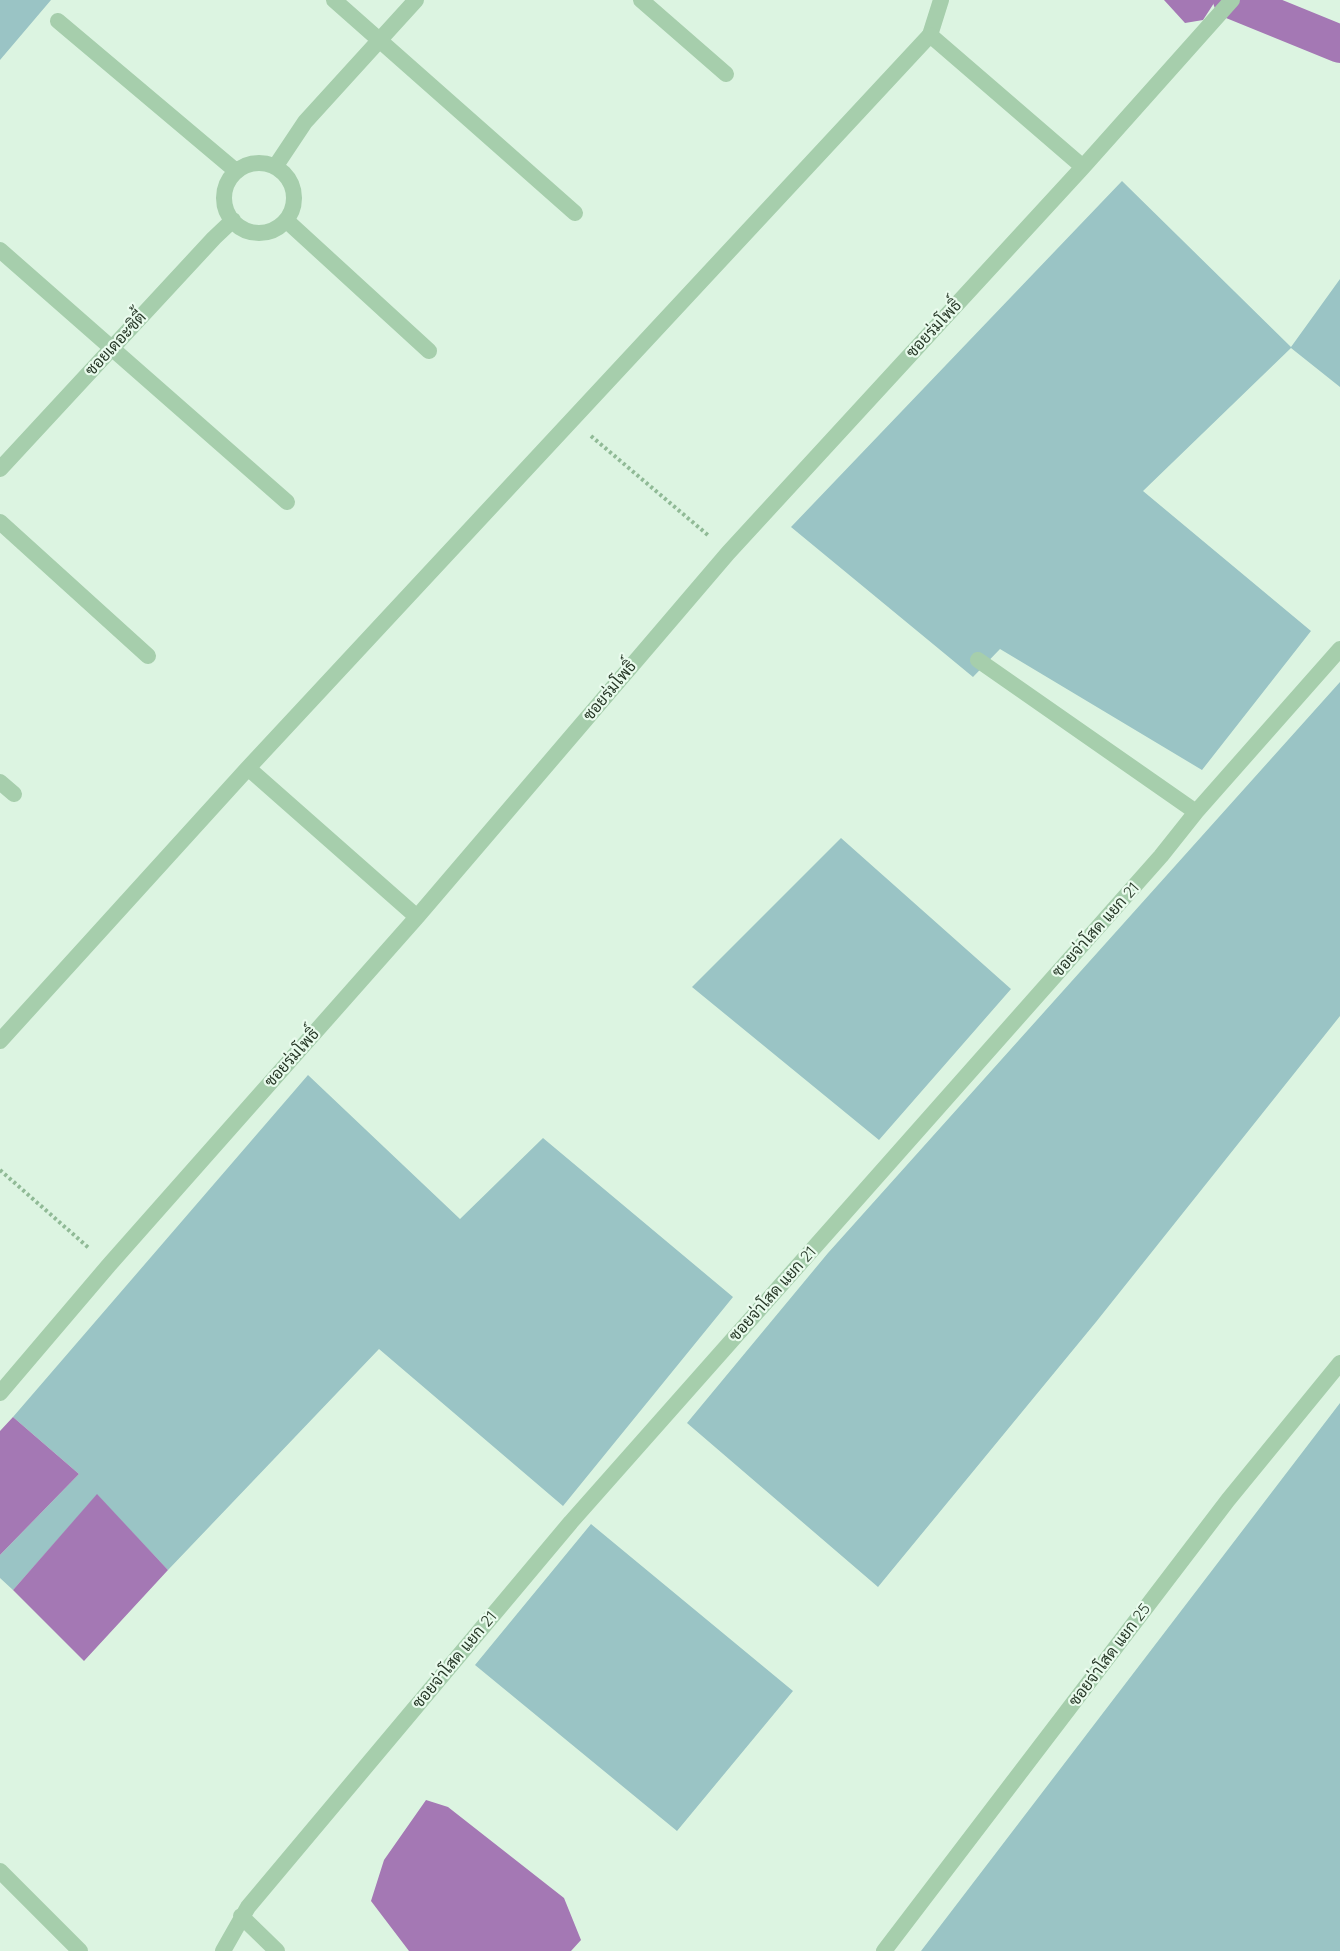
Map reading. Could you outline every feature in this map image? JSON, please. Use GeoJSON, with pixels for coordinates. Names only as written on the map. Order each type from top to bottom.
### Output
{"type":"FeatureCollection","features":[{"type":"Feature","properties":{"kind":"street"},"geometry":{"type":"LineString","coordinates":[[334,0],[575,213]]}},
{"type":"Feature","properties":{"kind":"street"},"geometry":{"type":"LineString","coordinates":[[275,167],[305,122],[416,0]]}},
{"type":"Feature","properties":{"kind":"street"},"geometry":{"type":"LineString","coordinates":[[641,0],[726,74]]}},
{"type":"Feature","properties":{"kind":"street"},"geometry":{"type":"LineString","coordinates":[[0,1041],[248,768],[930,35],[941,0]]}},
{"type":"Feature","properties":{"kind":"street","name":"ซอยร่มโพธิ์"},"geometry":{"type":"LineString","coordinates":[[0,1393],[108,1265],[417,917],[728,553],[1083,167],[1232,0]]}},
{"type":"Feature","properties":{"kind":"street"},"geometry":{"type":"LineString","coordinates":[[58,21],[236,171]]}},
{"type":"Feature","properties":{"kind":"street"},"geometry":{"type":"LineString","coordinates":[[930,35],[1083,167]]}},
{"type":"Feature","properties":{"kind":"street"},"geometry":{"type":"LineString","coordinates":[[258,163],[275,167],[289,178],[295,200],[287,221],[278,228],[257,234],[245,231],[233,220],[224,204],[224,192],[236,171],[247,165],[258,163]]}},
{"type":"Feature","properties":{"kind":"street","name":"ซอยเดอะซิตี้"},"geometry":{"type":"LineString","coordinates":[[0,469],[233,220]]}},
{"type":"Feature","properties":{"kind":"street"},"geometry":{"type":"LineString","coordinates":[[287,221],[429,351]]}},
{"type":"Feature","properties":{"kind":"street"},"geometry":{"type":"LineString","coordinates":[[0,250],[287,502]]}},
{"type":"Feature","properties":{"kind":"street"},"geometry":{"type":"LineString","coordinates":[[0,522],[148,656]]}},
{"type":"Feature","properties":{"kind":"street","name":"ซอยจ่าโสด แยก 21"},"geometry":{"type":"LineString","coordinates":[[223,1951],[241,1916],[571,1522],[1161,856],[1196,812],[1340,649]]}},
{"type":"Feature","properties":{"kind":"street"},"geometry":{"type":"LineString","coordinates":[[978,660],[1196,812]]}},
{"type":"Feature","properties":{"kind":"street"},"geometry":{"type":"LineString","coordinates":[[248,768],[417,917]]}},
{"type":"Feature","properties":{"kind":"street"},"geometry":{"type":"LineString","coordinates":[[0,782],[14,794]]}},
{"type":"Feature","properties":{"kind":"street","name":"ซอยจ่าโสด แยก 25"},"geometry":{"type":"LineString","coordinates":[[884,1951],[1228,1500],[1340,1363]]}},
{"type":"Feature","properties":{"kind":"street"},"geometry":{"type":"LineString","coordinates":[[0,1871],[80,1951]]}},
{"type":"Feature","properties":{"kind":"street"},"geometry":{"type":"LineString","coordinates":[[241,1916],[277,1951]]}},
{"type":"Feature","properties":{"kind":"path"},"geometry":{"type":"LineString","coordinates":[[572,420],[728,553]]}},
{"type":"Feature","properties":{"kind":"path"},"geometry":{"type":"LineString","coordinates":[[0,1170],[108,1265]]}},
{"type":"Feature","properties":{"kind":"shaded area"},"geometry":{"type":"Polygon","coordinates":[[[0,0],[51,0],[0,60],[0,0]]]}},
{"type":"Feature","properties":{"kind":"shaded area"},"geometry":{"type":"Polygon","coordinates":[[[1164,0],[1216,0],[1203,20],[1185,23],[1164,0]]]}},
{"type":"Feature","properties":{"kind":"shaded area"},"geometry":{"type":"Polygon","coordinates":[[[1122,181],[1291,347],[1340,279],[1340,387],[1291,348],[1143,491],[1311,631],[1202,770],[1000,649],[973,677],[791,527],[1122,181]]]}},
{"type":"Feature","properties":{"kind":"shaded area"},"geometry":{"type":"Polygon","coordinates":[[[1340,682],[1340,1016],[1096,1322],[878,1587],[687,1423],[828,1253],[1340,682]]]}},
{"type":"Feature","properties":{"kind":"shaded area"},"geometry":{"type":"Polygon","coordinates":[[[841,838],[1011,989],[879,1140],[692,987],[841,838]]]}},
{"type":"Feature","properties":{"kind":"shaded area"},"geometry":{"type":"Polygon","coordinates":[[[308,1075],[460,1219],[543,1138],[733,1297],[563,1506],[379,1349],[168,1570],[97,1495],[13,1590],[0,1578],[0,1555],[79,1474],[13,1417],[308,1075]]]}},
{"type":"Feature","properties":{"kind":"shaded area"},"geometry":{"type":"Polygon","coordinates":[[[1340,1403],[1340,1951],[921,1951],[1340,1403]]]}},
{"type":"Feature","properties":{"kind":"shaded area"},"geometry":{"type":"Polygon","coordinates":[[[13,1417],[79,1474],[0,1555],[0,1431],[13,1417]]]}},
{"type":"Feature","properties":{"kind":"shaded area"},"geometry":{"type":"Polygon","coordinates":[[[97,1494],[168,1570],[84,1661],[13,1590],[97,1494]]]}},
{"type":"Feature","properties":{"kind":"shaded area"},"geometry":{"type":"Polygon","coordinates":[[[591,1524],[793,1691],[677,1831],[475,1665],[591,1524]]]}},
{"type":"Feature","properties":{"kind":"shaded area"},"geometry":{"type":"Polygon","coordinates":[[[426,1800],[448,1807],[564,1898],[581,1940],[571,1951],[409,1951],[371,1901],[384,1860],[426,1800]]]}},
{"type":"Feature","properties":{"kind":"waterway"},"geometry":{"type":"LineString","coordinates":[[1232,0],[1340,44]]}}]}
